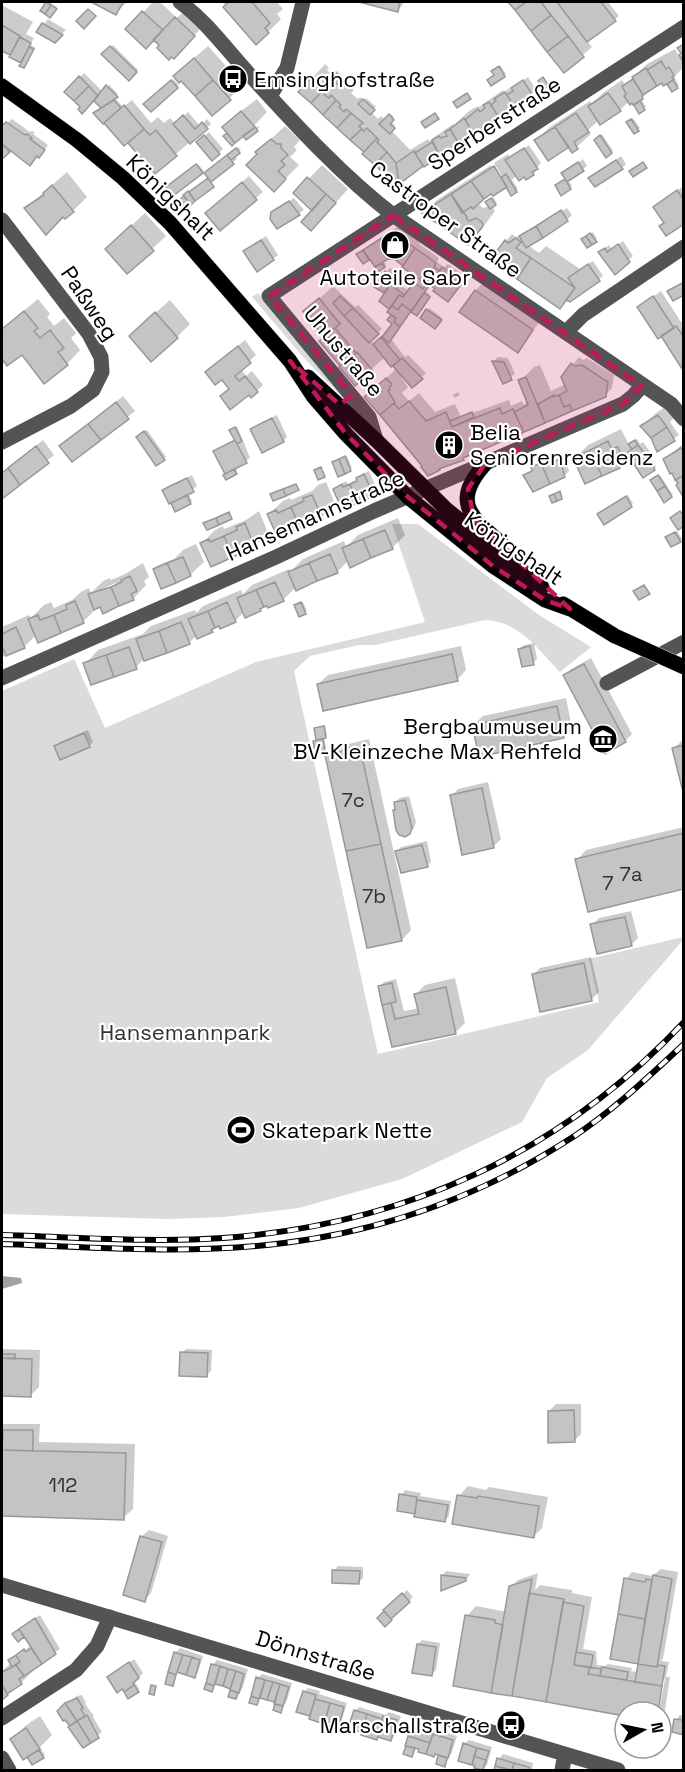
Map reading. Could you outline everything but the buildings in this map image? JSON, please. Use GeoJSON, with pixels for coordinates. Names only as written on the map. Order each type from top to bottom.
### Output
{"type":"FeatureCollection","features":[{"type":"Feature","properties":{"kind":"main road","name":"Königshalt"},"geometry":{"type":"LineString","coordinates":[[2,86],[77,140],[123,178],[170,223],[290,361],[376,440],[446,509],[487,544],[570,609],[615,636],[684,667]]}},
{"type":"Feature","properties":{"kind":"main road","name":"Königshalt"},"geometry":{"type":"LineString","coordinates":[[290,361],[314,396],[346,434],[408,497],[493,566],[545,600],[570,609]]}},
{"type":"Feature","properties":{"kind":"main road"},"geometry":{"type":"LineString","coordinates":[[485,464],[474,476],[468,489],[469,510],[474,519],[532,570],[570,609]]}},
{"type":"Feature","properties":{"kind":"street","name":"Castroper Straße"},"geometry":{"type":"LineString","coordinates":[[180,2],[195,13],[270,96],[365,193],[393,215],[671,404],[684,419]]}},
{"type":"Feature","properties":{"kind":"street"},"geometry":{"type":"LineString","coordinates":[[270,96],[286,68],[303,2]]}},
{"type":"Feature","properties":{"kind":"street","name":"Sperberstraße"},"geometry":{"type":"LineString","coordinates":[[268,296],[684,27]]}},
{"type":"Feature","properties":{"kind":"street","name":"Paßweg"},"geometry":{"type":"LineString","coordinates":[[2,220],[89,334],[101,357],[102,372],[93,390],[71,406],[2,441]]}},
{"type":"Feature","properties":{"kind":"street"},"geometry":{"type":"LineString","coordinates":[[566,332],[583,315],[684,247]]}},
{"type":"Feature","properties":{"kind":"street","name":"Uhustraße"},"geometry":{"type":"LineString","coordinates":[[268,296],[369,417],[376,440]]}},
{"type":"Feature","properties":{"kind":"street","name":"Hansemannstraße"},"geometry":{"type":"LineString","coordinates":[[2,678],[623,404],[642,386]]}},
{"type":"Feature","properties":{"kind":"street"},"geometry":{"type":"LineString","coordinates":[[607,683],[684,642]]}},
{"type":"Feature","properties":{"kind":"street","name":"Dönnstraße"},"geometry":{"type":"LineString","coordinates":[[2,1585],[618,1770]]}},
{"type":"Feature","properties":{"kind":"street"},"geometry":{"type":"LineString","coordinates":[[2,1718],[76,1670],[88,1659],[98,1646],[110,1617]]}},
{"type":"Feature","properties":{"kind":"street"},"geometry":{"type":"LineString","coordinates":[[562,1770],[565,1754]]}},
{"type":"Feature","properties":{"kind":"street"},"geometry":{"type":"LineString","coordinates":[[2,1758],[9,1770]]}},
{"type":"Feature","properties":{"kind":"highlighted area"},"geometry":{"type":"Polygon","coordinates":[[[393,215],[642,386],[623,404],[485,464],[468,489],[474,519],[570,609],[545,600],[493,566],[408,497],[346,434],[290,361],[340,405],[351,395],[269,296],[393,215]]]}},
{"type":"Feature","properties":{"kind":"green space"},"geometry":{"type":"Polygon","coordinates":[[[258,293],[334,382],[347,402],[305,359],[252,297],[258,293]]]}},
{"type":"Feature","properties":{"kind":"green space","name":"Hansemannpark"},"geometry":{"type":"Polygon","coordinates":[[[392,524],[418,524],[539,615],[591,647],[560,672],[536,646],[518,631],[508,625],[485,620],[375,645],[359,645],[310,656],[294,671],[378,1054],[599,1002],[589,959],[683,937],[683,940],[588,1050],[547,1078],[522,1122],[402,1179],[299,1208],[224,1217],[167,1219],[2,1214],[2,691],[74,659],[105,728],[256,662],[425,622],[392,524]]]}},
{"type":"Feature","properties":{"kind":"shaded area"},"geometry":{"type":"Polygon","coordinates":[[[2,1276],[21,1278],[22,1283],[2,1289],[2,1276]]]}},
{"type":"Feature","properties":{"kind":"railway"},"geometry":{"type":"LineString","coordinates":[[2,1235],[140,1240],[223,1238],[289,1230],[354,1217],[415,1199],[474,1175],[531,1145],[585,1110],[636,1069],[684,1022]]}},
{"type":"Feature","properties":{"kind":"railway"},"geometry":{"type":"LineString","coordinates":[[2,1244],[143,1249],[249,1247],[323,1237],[399,1218],[472,1191],[542,1156],[576,1135],[632,1092],[684,1044]]}},
{"type":"Feature","properties":{"kind":"place","name":"Emsinghofstraße"},"geometry":{"type":"Point","coordinates":[233,79]}},
{"type":"Feature","properties":{"kind":"place","name":"Autoteile Sabr"},"geometry":{"type":"Point","coordinates":[395,245]}},
{"type":"Feature","properties":{"kind":"place","name":"Belia Seniorenresidenz"},"geometry":{"type":"Point","coordinates":[449,445]}},
{"type":"Feature","properties":{"kind":"place","name":"Bergbaumuseum BV-Kleinzeche Max Rehfeld"},"geometry":{"type":"Point","coordinates":[603,739]}},
{"type":"Feature","properties":{"kind":"place","name":"Skatepark Nette"},"geometry":{"type":"Point","coordinates":[241,1130]}},
{"type":"Feature","properties":{"kind":"place","name":"Marschallstraße"},"geometry":{"type":"Point","coordinates":[511,1725]}}]}
